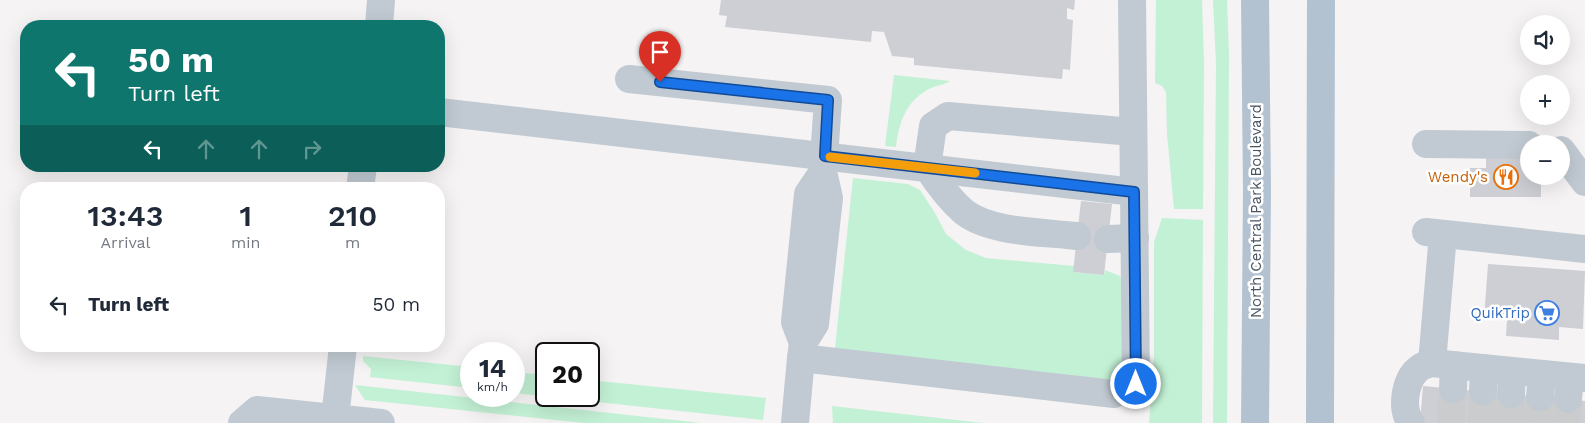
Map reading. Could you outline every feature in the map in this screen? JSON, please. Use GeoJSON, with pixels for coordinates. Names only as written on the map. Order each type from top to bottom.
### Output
{"type":"FeatureCollection","features":[{"type":"Feature","properties":{"kind":"main road","name":"North Central Park Boulevard"},"geometry":{"type":"LineString","coordinates":[[1255,0],[1257,190],[1255,423]]}},
{"type":"Feature","properties":{"kind":"main road"},"geometry":{"type":"LineString","coordinates":[[1320,423],[1321,0]]}},
{"type":"Feature","properties":{"kind":"lane"},"geometry":{"type":"LineString","coordinates":[[379,20],[382,0]]}},
{"type":"Feature","properties":{"kind":"lane"},"geometry":{"type":"LineString","coordinates":[[802,351],[1114,394],[1136,384],[1122,238],[1134,192],[1132,0]]}},
{"type":"Feature","properties":{"kind":"lane"},"geometry":{"type":"LineString","coordinates":[[629,79],[828,100],[824,164],[829,198],[815,324],[802,351],[795,423]]}},
{"type":"Feature","properties":{"kind":"lane"},"geometry":{"type":"LineString","coordinates":[[445,113],[824,164],[927,168],[1134,192]]}},
{"type":"Feature","properties":{"kind":"lane"},"geometry":{"type":"LineString","coordinates":[[1077,236],[994,226],[966,213],[944,192],[927,168],[933,126],[948,116],[1133,132]]}},
{"type":"Feature","properties":{"kind":"lane"},"geometry":{"type":"LineString","coordinates":[[1426,144],[1520,145]]}},
{"type":"Feature","properties":{"kind":"lane"},"geometry":{"type":"LineString","coordinates":[[1570,146],[1585,146]]}},
{"type":"Feature","properties":{"kind":"lane"},"geometry":{"type":"LineString","coordinates":[[1570,162],[1585,182]]}},
{"type":"Feature","properties":{"kind":"lane"},"geometry":{"type":"LineString","coordinates":[[1446,372],[1435,233],[1585,249]]}},
{"type":"Feature","properties":{"kind":"lane"},"geometry":{"type":"LineString","coordinates":[[335,418],[342,352]]}},
{"type":"Feature","properties":{"kind":"lane"},"geometry":{"type":"LineString","coordinates":[[1411,423],[1406,407],[1406,389],[1412,376],[1421,366],[1483,380],[1541,385],[1574,385]]}},
{"type":"Feature","properties":{"kind":"lane"},"geometry":{"type":"LineString","coordinates":[[242,423],[258,410],[381,423]]}},
{"type":"Feature","properties":{"kind":"green space"},"geometry":{"type":"Polygon","coordinates":[[[1156,0],[1202,0],[1204,63],[1203,209],[1174,209],[1167,134],[1166,92],[1162,86],[1155,83],[1156,0]]]}},
{"type":"Feature","properties":{"kind":"green space"},"geometry":{"type":"Polygon","coordinates":[[[1213,0],[1227,0],[1229,54],[1227,423],[1213,423],[1216,64],[1213,0]]]}},
{"type":"Feature","properties":{"kind":"green space"},"geometry":{"type":"Polygon","coordinates":[[[894,75],[950,81],[922,93],[910,105],[899,129],[896,147],[885,146],[894,75]]]}},
{"type":"Feature","properties":{"kind":"green space"},"geometry":{"type":"Polygon","coordinates":[[[853,178],[908,184],[920,190],[946,234],[966,250],[986,258],[1074,266],[1073,272],[1104,275],[1105,270],[1120,276],[1124,285],[1123,369],[1120,377],[1113,380],[848,355],[835,348],[853,178]]]}},
{"type":"Feature","properties":{"kind":"green space"},"geometry":{"type":"Polygon","coordinates":[[[1162,218],[1203,220],[1202,423],[1149,423],[1154,358],[1154,242],[1162,218]]]}},
{"type":"Feature","properties":{"kind":"green space"},"geometry":{"type":"Polygon","coordinates":[[[363,356],[460,366],[460,387],[370,377],[371,369],[363,361],[363,356]]]}},
{"type":"Feature","properties":{"kind":"green space"},"geometry":{"type":"Polygon","coordinates":[[[525,373],[535,374],[535,395],[525,394],[525,373]]]}},
{"type":"Feature","properties":{"kind":"green space"},"geometry":{"type":"Polygon","coordinates":[[[600,381],[766,398],[763,420],[600,402],[600,381]]]}},
{"type":"Feature","properties":{"kind":"green space"},"geometry":{"type":"Polygon","coordinates":[[[355,385],[460,397],[460,407],[525,407],[525,404],[535,405],[535,407],[555,407],[701,423],[583,423],[365,400],[355,385]]]}},
{"type":"Feature","properties":{"kind":"green space"},"geometry":{"type":"Polygon","coordinates":[[[832,406],[983,423],[833,423],[832,406]]]}},
{"type":"Feature","properties":{"kind":"building"},"geometry":{"type":"Polygon","coordinates":[[[721,0],[1075,0],[1074,10],[1067,8],[1067,19],[1073,20],[1070,70],[1063,69],[1062,79],[914,65],[914,58],[892,56],[884,32],[872,31],[871,42],[725,27],[727,16],[719,15],[721,0]]]}},
{"type":"Feature","properties":{"kind":"building"},"geometry":{"type":"Polygon","coordinates":[[[1486,157],[1520,157],[1520,185],[1541,185],[1541,197],[1470,197],[1470,168],[1486,168],[1486,157]]]}},
{"type":"Feature","properties":{"kind":"building"},"geometry":{"type":"Polygon","coordinates":[[[1081,201],[1112,204],[1104,275],[1073,272],[1081,201]]]}},
{"type":"Feature","properties":{"kind":"building"},"geometry":{"type":"Polygon","coordinates":[[[1488,264],[1585,271],[1583,329],[1559,327],[1559,340],[1506,336],[1507,320],[1484,318],[1488,264]]]}},
{"type":"Feature","properties":{"kind":"building"},"geometry":{"type":"Polygon","coordinates":[[[1423,386],[1585,401],[1585,423],[1420,423],[1423,386]]]}},
{"type":"Feature","properties":{"kind":"tunnel"},"geometry":{"type":"LineString","coordinates":[[1451,423],[1453,389]]}},
{"type":"Feature","properties":{"kind":"tunnel"},"geometry":{"type":"LineString","coordinates":[[1481,423],[1483,391]]}},
{"type":"Feature","properties":{"kind":"tunnel"},"geometry":{"type":"LineString","coordinates":[[1510,423],[1511,394]]}},
{"type":"Feature","properties":{"kind":"tunnel"},"geometry":{"type":"LineString","coordinates":[[1538,423],[1540,397]]}},
{"type":"Feature","properties":{"kind":"tunnel"},"geometry":{"type":"LineString","coordinates":[[1566,423],[1568,399]]}},
{"type":"Feature","properties":{"kind":"slow traffic"},"geometry":{"type":"LineString","coordinates":[[830,157],[975,173]]}},
{"type":"Feature","properties":{"kind":"place","name":"Wendy's"},"geometry":{"type":"Point","coordinates":[1506,177]}},
{"type":"Feature","properties":{"kind":"place","name":"QuikTrip"},"geometry":{"type":"Point","coordinates":[1547,313]}},
{"type":"Feature","properties":{"kind":"route"},"geometry":{"type":"LineString","coordinates":[[660,82],[828,100],[825,156],[1134,192],[1136,384]]}}]}
